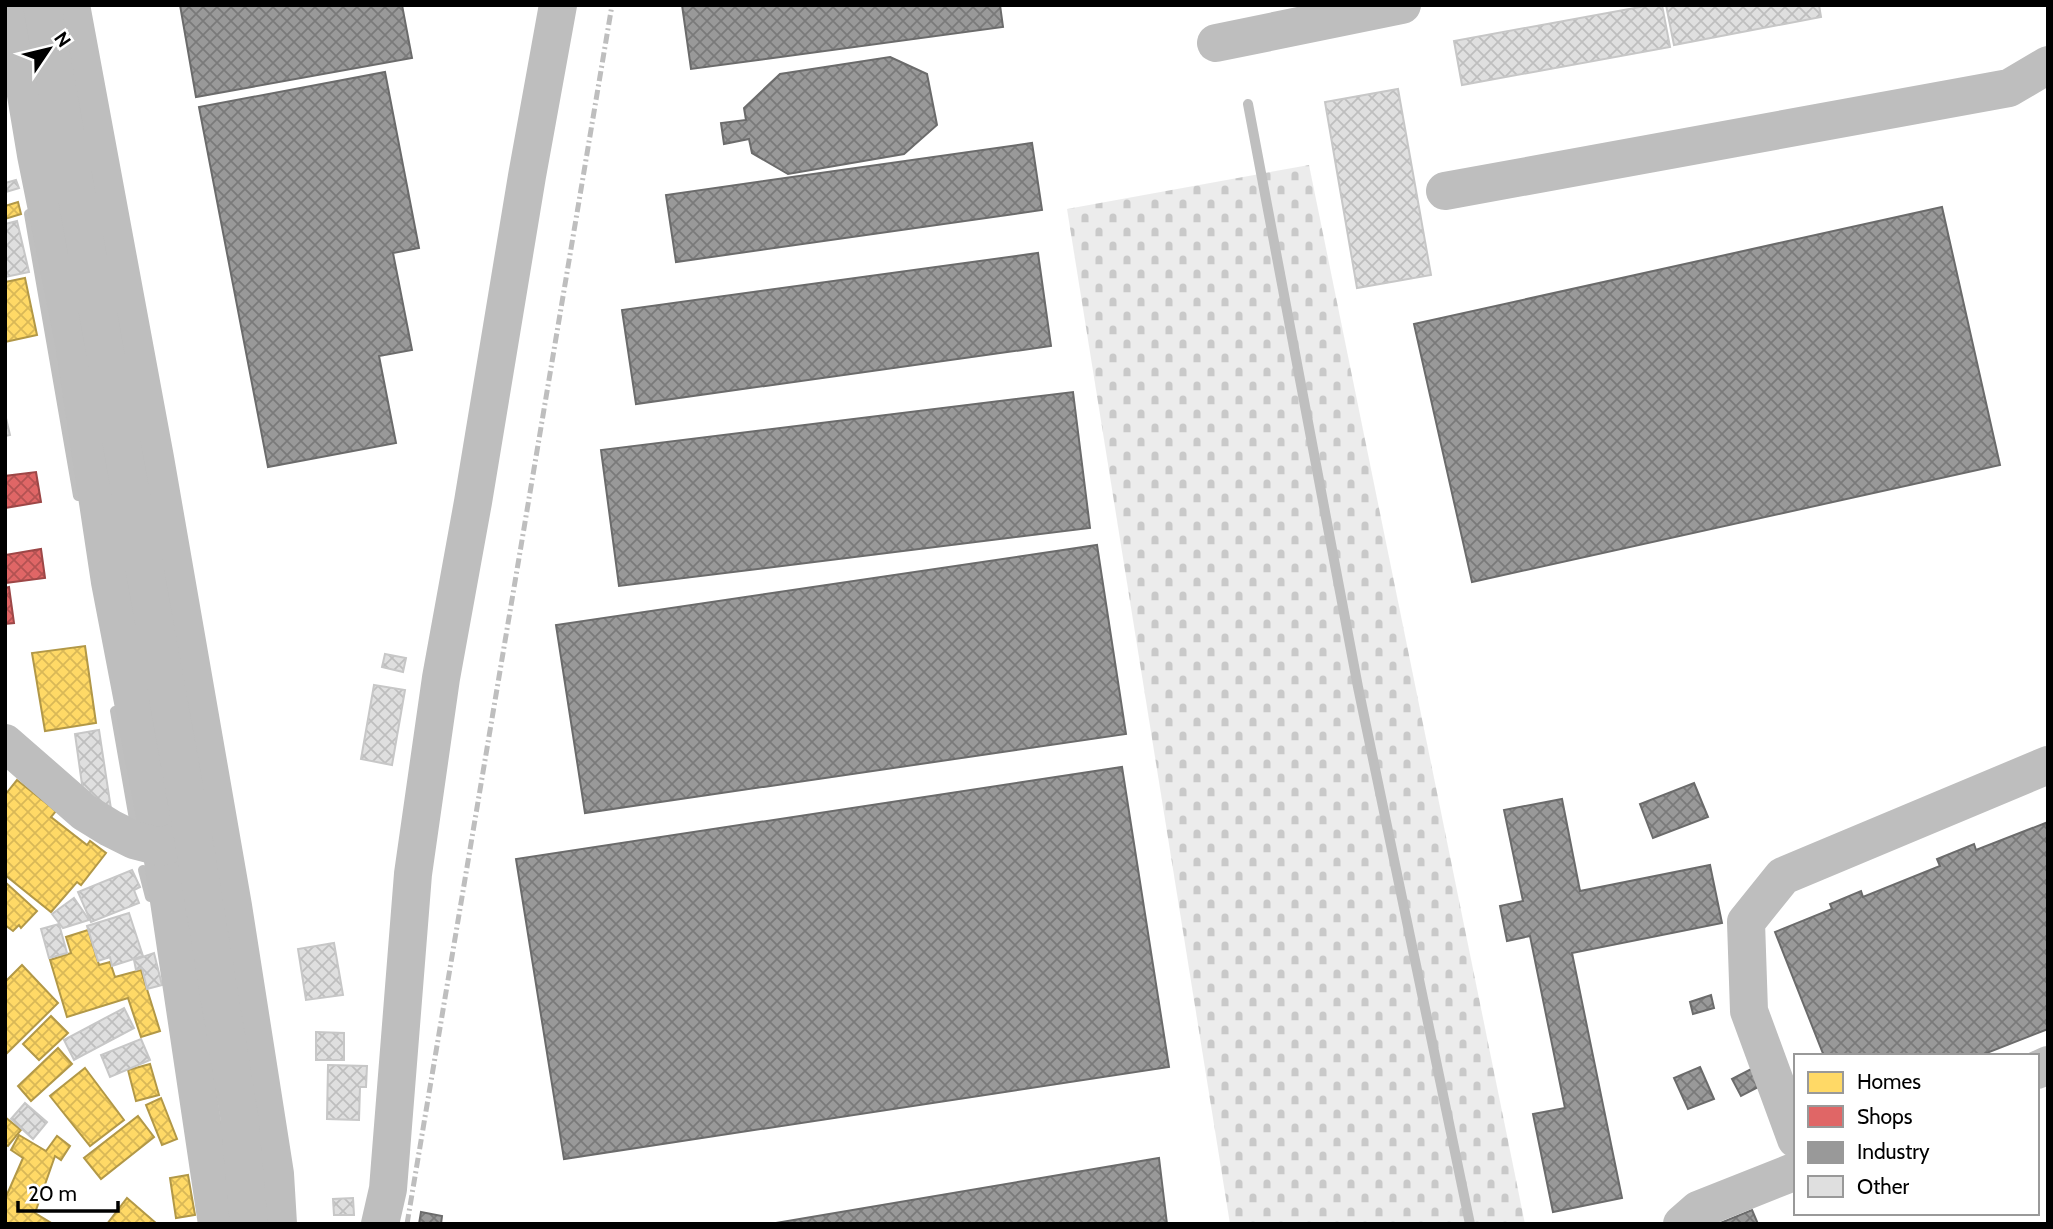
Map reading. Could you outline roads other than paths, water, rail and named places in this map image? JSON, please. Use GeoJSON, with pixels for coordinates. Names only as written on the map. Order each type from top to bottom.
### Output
{"type":"FeatureCollection","features":[{"type":"Feature","properties":{"kind":"street"},"geometry":{"type":"LineString","coordinates":[[11,5],[36,155],[74,344],[110,582],[177,841],[239,1115],[249,1224]]}},
{"type":"Feature","properties":{"kind":"street"},"geometry":{"type":"LineString","coordinates":[[41,5],[177,841],[217,1224]]}},
{"type":"Feature","properties":{"kind":"street"},"geometry":{"type":"LineString","coordinates":[[71,5],[155,457],[228,879],[275,1174],[278,1224]]}},
{"type":"Feature","properties":{"kind":"street"},"geometry":{"type":"LineString","coordinates":[[380,1224],[388,1189],[413,874],[437,705],[558,5]]}},
{"type":"Feature","properties":{"kind":"street"},"geometry":{"type":"LineString","coordinates":[[1216,43],[1402,5]]}},
{"type":"Feature","properties":{"kind":"street"},"geometry":{"type":"LineString","coordinates":[[1445,191],[2009,88],[2048,65]]}},
{"type":"Feature","properties":{"kind":"street"},"geometry":{"type":"LineString","coordinates":[[5,743],[84,812],[134,840],[177,841]]}},
{"type":"Feature","properties":{"kind":"street"},"geometry":{"type":"LineString","coordinates":[[1794,1134],[1749,1011],[1746,922],[1783,876],[2048,765]]}},
{"type":"Feature","properties":{"kind":"street"},"geometry":{"type":"LineString","coordinates":[[1682,1224],[1698,1210],[1794,1172]]}},
{"type":"Feature","properties":{"kind":"waterway"},"geometry":{"type":"LineString","coordinates":[[1248,104],[1358,687],[1470,1224]]}},
{"type":"Feature","properties":{"kind":"waterway"},"geometry":{"type":"LineString","coordinates":[[29,214],[78,496]]}},
{"type":"Feature","properties":{"kind":"waterway"},"geometry":{"type":"LineString","coordinates":[[115,711],[135,825]]}},
{"type":"Feature","properties":{"kind":"waterway"},"geometry":{"type":"LineString","coordinates":[[143,870],[150,897]]}},
{"type":"Feature","properties":{"kind":"railway"},"geometry":{"type":"LineString","coordinates":[[407,1224],[612,5]]}}]}
